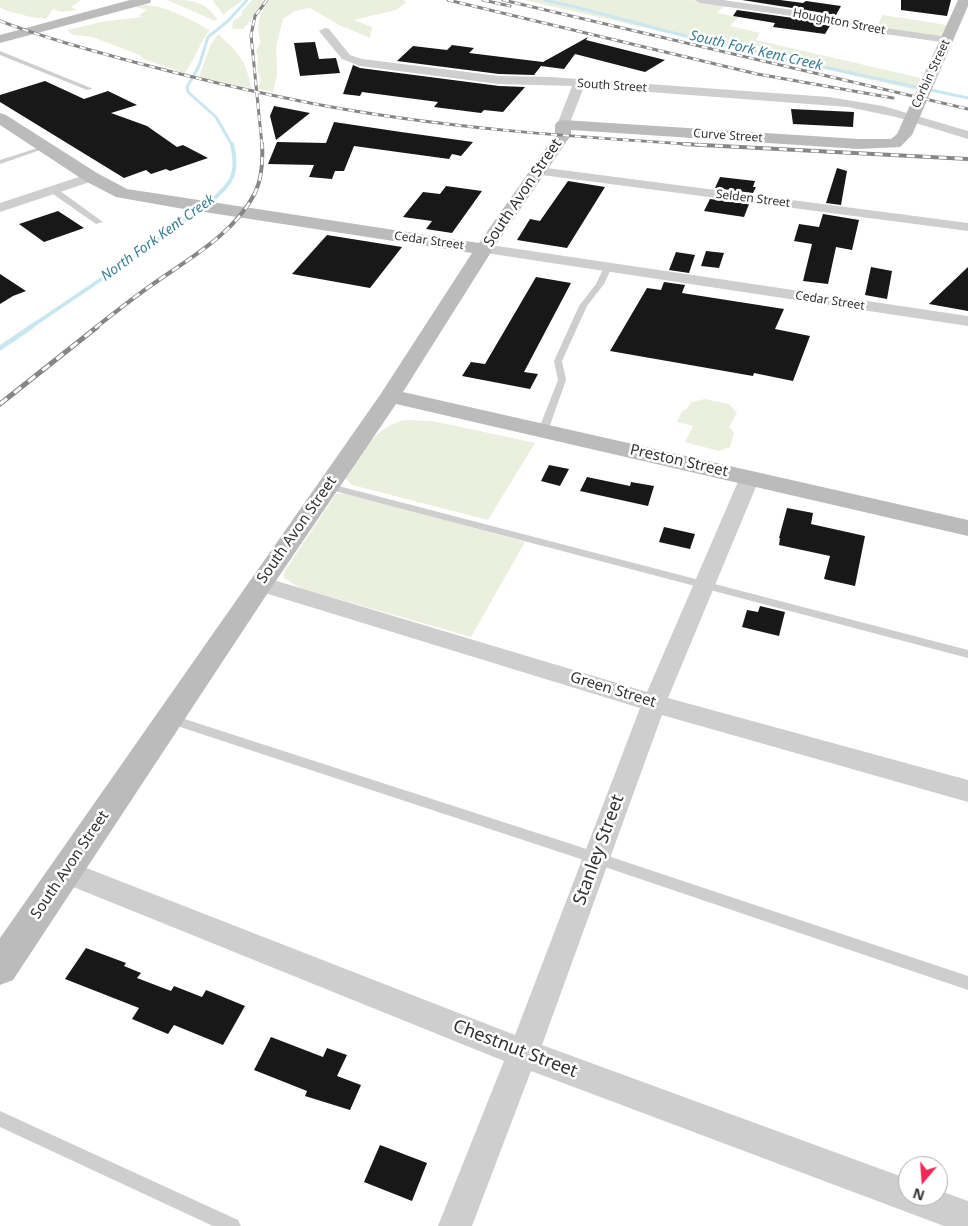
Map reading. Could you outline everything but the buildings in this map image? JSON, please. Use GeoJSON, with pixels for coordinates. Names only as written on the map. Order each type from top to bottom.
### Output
{"type":"FeatureCollection","features":[{"type":"Feature","properties":{"kind":"street"},"geometry":{"type":"LineString","coordinates":[[0,39],[145,0]]}},
{"type":"Feature","properties":{"kind":"street","name":"Houghton Street"},"geometry":{"type":"LineString","coordinates":[[700,0],[720,1],[828,18],[871,29],[948,40]]}},
{"type":"Feature","properties":{"kind":"street","name":"Corbin Street"},"geometry":{"type":"LineString","coordinates":[[894,144],[901,139],[948,40],[964,0]]}},
{"type":"Feature","properties":{"kind":"street","name":"South Street"},"geometry":{"type":"LineString","coordinates":[[325,31],[346,57],[360,62],[499,80],[781,96],[869,106],[911,116],[968,135]]}},
{"type":"Feature","properties":{"kind":"street","name":"South Avon Street"},"geometry":{"type":"LineString","coordinates":[[4,954],[66,872],[260,584],[390,396],[484,249],[563,134],[564,125],[580,84]]}},
{"type":"Feature","properties":{"kind":"street","name":"Cedar Street"},"geometry":{"type":"LineString","coordinates":[[0,118],[91,177],[122,193],[178,203],[968,321]]}},
{"type":"Feature","properties":{"kind":"street","name":"Curve Street"},"geometry":{"type":"LineString","coordinates":[[564,125],[859,144],[894,144]]}},
{"type":"Feature","properties":{"kind":"street","name":"Selden Street"},"geometry":{"type":"LineString","coordinates":[[538,171],[968,227]]}},
{"type":"Feature","properties":{"kind":"street"},"geometry":{"type":"LineString","coordinates":[[0,208],[91,177]]}},
{"type":"Feature","properties":{"kind":"street","name":"Preston Street"},"geometry":{"type":"LineString","coordinates":[[390,396],[968,528]]}},
{"type":"Feature","properties":{"kind":"street","name":"Stanley Street"},"geometry":{"type":"LineString","coordinates":[[455,1226],[523,1053],[654,703],[750,477]]}},
{"type":"Feature","properties":{"kind":"street","name":"Green Street"},"geometry":{"type":"LineString","coordinates":[[260,584],[654,703],[968,791]]}},
{"type":"Feature","properties":{"kind":"street","name":"Chestnut Street"},"geometry":{"type":"LineString","coordinates":[[66,872],[523,1053],[968,1218]]}},
{"type":"Feature","properties":{"kind":"lane"},"geometry":{"type":"LineString","coordinates":[[0,53],[88,89]]}},
{"type":"Feature","properties":{"kind":"lane"},"geometry":{"type":"LineString","coordinates":[[0,162],[46,147]]}},
{"type":"Feature","properties":{"kind":"lane"},"geometry":{"type":"LineString","coordinates":[[53,190],[99,222]]}},
{"type":"Feature","properties":{"kind":"lane"},"geometry":{"type":"LineString","coordinates":[[543,431],[562,380],[558,361],[583,306],[600,284],[608,267]]}},
{"type":"Feature","properties":{"kind":"lane"},"geometry":{"type":"LineString","coordinates":[[328,486],[968,654]]}},
{"type":"Feature","properties":{"kind":"lane"},"geometry":{"type":"LineString","coordinates":[[169,719],[596,858],[968,983]]}},
{"type":"Feature","properties":{"kind":"lane"},"geometry":{"type":"LineString","coordinates":[[0,1119],[232,1226]]}},
{"type":"Feature","properties":{"kind":"green space"},"geometry":{"type":"Polygon","coordinates":[[[0,0],[81,0],[71,7],[77,10],[62,12],[53,9],[46,19],[7,11],[0,7],[0,0]]]}},
{"type":"Feature","properties":{"kind":"green space"},"geometry":{"type":"Polygon","coordinates":[[[167,0],[196,2],[207,8],[217,19],[215,21],[167,0]]]}},
{"type":"Feature","properties":{"kind":"green space"},"geometry":{"type":"Polygon","coordinates":[[[213,0],[243,0],[223,15],[213,0]]]}},
{"type":"Feature","properties":{"kind":"green space"},"geometry":{"type":"Polygon","coordinates":[[[252,0],[268,0],[243,29],[232,29],[233,21],[242,15],[242,11],[252,0]]]}},
{"type":"Feature","properties":{"kind":"green space"},"geometry":{"type":"Polygon","coordinates":[[[270,0],[403,0],[407,2],[396,10],[354,20],[372,27],[370,38],[339,25],[310,8],[295,11],[283,19],[276,47],[277,74],[273,92],[258,89],[261,80],[257,69],[258,56],[256,51],[261,41],[258,30],[260,19],[270,0]]]}},
{"type":"Feature","properties":{"kind":"green space"},"geometry":{"type":"Polygon","coordinates":[[[524,0],[690,0],[725,5],[717,13],[739,17],[730,26],[760,33],[756,40],[921,78],[916,90],[524,0]]]}},
{"type":"Feature","properties":{"kind":"green space"},"geometry":{"type":"Polygon","coordinates":[[[151,5],[168,10],[210,30],[184,73],[143,59],[140,55],[92,37],[73,35],[67,30],[106,21],[142,17],[139,15],[147,10],[136,7],[151,5]]]}},
{"type":"Feature","properties":{"kind":"green space"},"geometry":{"type":"Polygon","coordinates":[[[883,15],[947,25],[942,35],[939,36],[876,28],[883,15]]]}},
{"type":"Feature","properties":{"kind":"green space"},"geometry":{"type":"Polygon","coordinates":[[[218,34],[244,64],[251,88],[199,77],[210,46],[218,34]]]}},
{"type":"Feature","properties":{"kind":"green space"},"geometry":{"type":"Polygon","coordinates":[[[705,399],[729,404],[737,413],[729,427],[734,433],[730,447],[719,451],[685,442],[693,426],[677,422],[682,411],[687,409],[691,402],[705,399]]]}},
{"type":"Feature","properties":{"kind":"green space"},"geometry":{"type":"Polygon","coordinates":[[[405,420],[433,421],[535,443],[488,520],[352,485],[345,478],[363,451],[377,435],[394,423],[405,420]]]}},
{"type":"Feature","properties":{"kind":"green space"},"geometry":{"type":"Polygon","coordinates":[[[336,494],[350,494],[525,542],[471,637],[300,588],[284,578],[284,572],[336,494]]]}},
{"type":"Feature","properties":{"kind":"waterway","name":"North Fork Kent Creek"},"geometry":{"type":"LineString","coordinates":[[232,145],[216,117],[188,92],[187,87],[199,66],[208,37],[228,21],[247,0]]}},
{"type":"Feature","properties":{"kind":"waterway","name":"South Fork Kent Creek"},"geometry":{"type":"LineString","coordinates":[[545,0],[685,36],[968,98]]}},
{"type":"Feature","properties":{"kind":"waterway","name":"North Fork Kent Creek"},"geometry":{"type":"LineString","coordinates":[[29,328],[201,209],[222,191],[233,175],[232,144]]}},
{"type":"Feature","properties":{"kind":"waterway","name":"North Fork Kent Creek"},"geometry":{"type":"LineString","coordinates":[[0,348],[31,327]]}},
{"type":"Feature","properties":{"kind":"railway"},"geometry":{"type":"LineString","coordinates":[[257,92],[251,35],[255,16],[267,0]]}},
{"type":"Feature","properties":{"kind":"railway"},"geometry":{"type":"LineString","coordinates":[[448,0],[757,74],[893,98]]}},
{"type":"Feature","properties":{"kind":"railway"},"geometry":{"type":"LineString","coordinates":[[483,0],[510,6]]}},
{"type":"Feature","properties":{"kind":"railway"},"geometry":{"type":"LineString","coordinates":[[503,0],[968,109]]}},
{"type":"Feature","properties":{"kind":"railway"},"geometry":{"type":"LineString","coordinates":[[0,21],[130,61],[257,92]]}},
{"type":"Feature","properties":{"kind":"railway"},"geometry":{"type":"LineString","coordinates":[[257,92],[359,112],[457,125],[605,139],[704,145]]}},
{"type":"Feature","properties":{"kind":"railway"},"geometry":{"type":"LineString","coordinates":[[257,92],[262,145]]}},
{"type":"Feature","properties":{"kind":"railway"},"geometry":{"type":"LineString","coordinates":[[683,144],[968,159]]}},
{"type":"Feature","properties":{"kind":"railway"},"geometry":{"type":"LineString","coordinates":[[95,328],[138,295],[196,255],[235,221],[255,193],[262,169],[262,145]]}},
{"type":"Feature","properties":{"kind":"railway"},"geometry":{"type":"LineString","coordinates":[[0,404],[97,327]]}}]}
